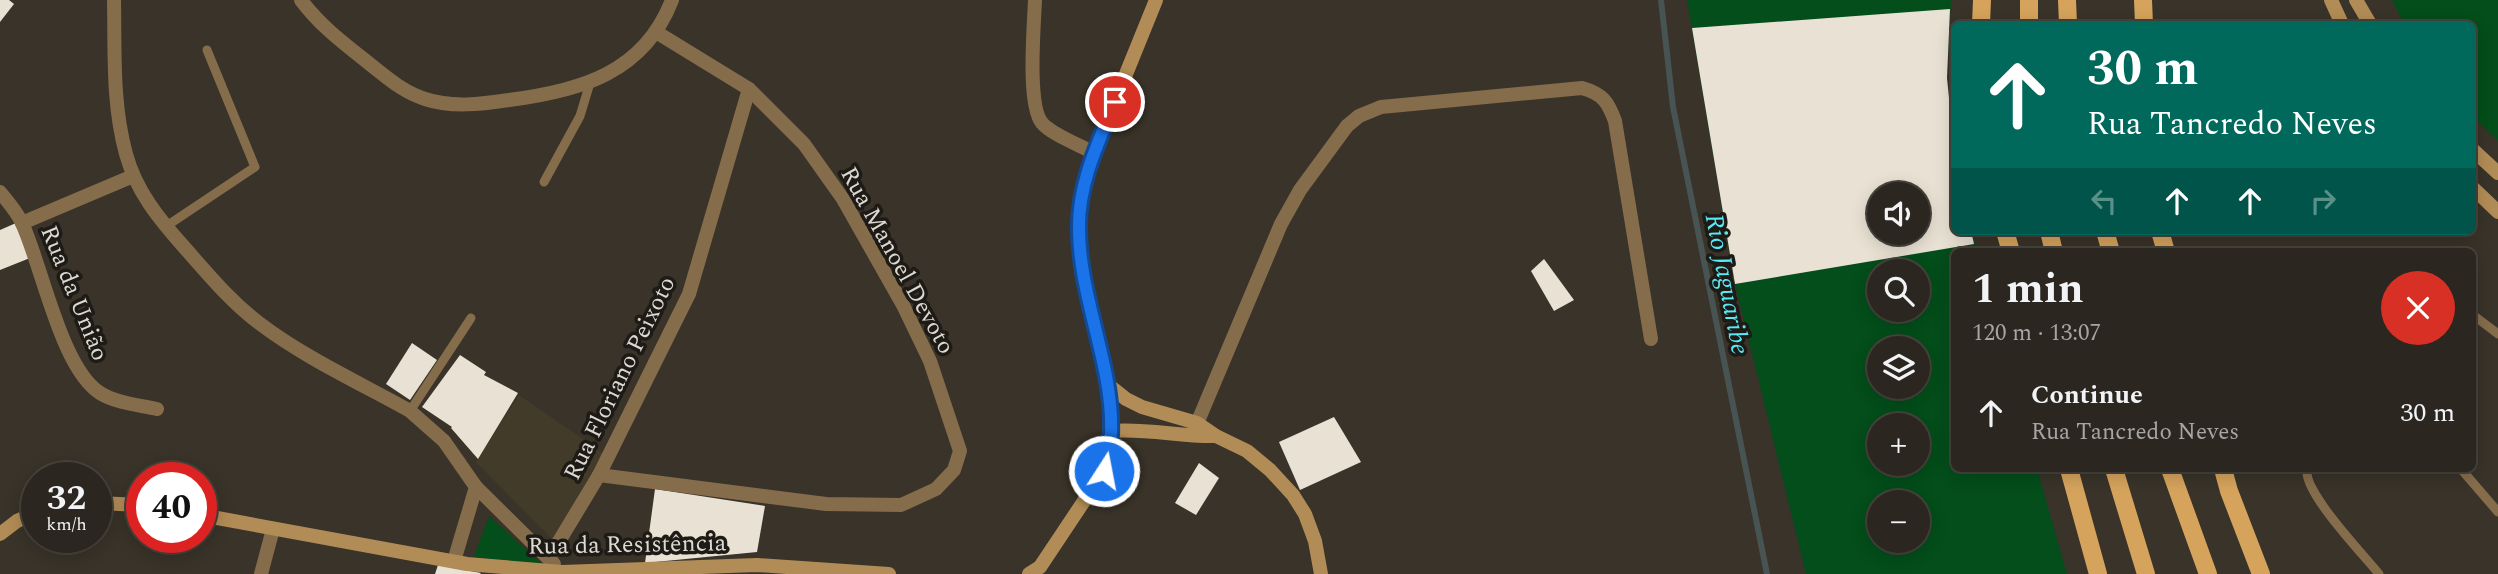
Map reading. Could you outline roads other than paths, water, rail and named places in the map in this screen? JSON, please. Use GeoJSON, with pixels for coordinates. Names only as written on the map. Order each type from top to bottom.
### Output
{"type":"FeatureCollection","features":[{"type":"Feature","properties":{"kind":"main road"},"geometry":{"type":"LineString","coordinates":[[1981,21],[1982,0]]}},
{"type":"Feature","properties":{"kind":"main road"},"geometry":{"type":"LineString","coordinates":[[2029,0],[2029,21]]}},
{"type":"Feature","properties":{"kind":"main road"},"geometry":{"type":"LineString","coordinates":[[2067,0],[2068,21]]}},
{"type":"Feature","properties":{"kind":"main road"},"geometry":{"type":"LineString","coordinates":[[2143,0],[2144,21]]}},
{"type":"Feature","properties":{"kind":"main road"},"geometry":{"type":"LineString","coordinates":[[2070,472],[2098,574]]}},
{"type":"Feature","properties":{"kind":"main road"},"geometry":{"type":"LineString","coordinates":[[2115,472],[2146,574]]}},
{"type":"Feature","properties":{"kind":"main road"},"geometry":{"type":"LineString","coordinates":[[2171,472],[2208,574]]}},
{"type":"Feature","properties":{"kind":"main road"},"geometry":{"type":"LineString","coordinates":[[2224,472],[2261,574]]}},
{"type":"Feature","properties":{"kind":"street"},"geometry":{"type":"LineString","coordinates":[[114,0],[116,91],[120,129],[133,176],[165,228],[222,292],[257,322],[288,344],[411,411],[444,441],[476,487],[500,513],[562,572]]}},
{"type":"Feature","properties":{"kind":"street"},"geometry":{"type":"LineString","coordinates":[[301,0],[332,35],[400,88],[426,100],[454,104],[483,104],[548,95],[590,83],[638,52],[656,32],[672,0]]}},
{"type":"Feature","properties":{"kind":"street"},"geometry":{"type":"LineString","coordinates":[[1035,0],[1033,74],[1038,117],[1047,128],[1094,153]]}},
{"type":"Feature","properties":{"kind":"street"},"geometry":{"type":"LineString","coordinates":[[1029,574],[1040,567],[1104,471],[1111,431],[1106,383],[1081,260],[1080,199],[1094,153],[1156,0]]}},
{"type":"Feature","properties":{"kind":"street"},"geometry":{"type":"LineString","coordinates":[[2331,0],[2341,21]]}},
{"type":"Feature","properties":{"kind":"street"},"geometry":{"type":"LineString","coordinates":[[2356,0],[2368,21]]}},
{"type":"Feature","properties":{"kind":"street","name":"Rua Manoel Devoto"},"geometry":{"type":"LineString","coordinates":[[599,475],[826,504],[901,505],[936,489],[954,470],[960,451],[930,360],[903,305],[843,199],[804,144],[749,89],[656,32]]}},
{"type":"Feature","properties":{"kind":"street"},"geometry":{"type":"LineString","coordinates":[[1191,437],[1276,235],[1300,190],[1347,126],[1359,116],[1381,107],[1582,88],[1597,92],[1605,99],[1615,121],[1651,339]]}},
{"type":"Feature","properties":{"kind":"street","name":"Rua Floriano Peixoto"},"geometry":{"type":"LineString","coordinates":[[549,558],[599,475],[689,293],[749,89]]}},
{"type":"Feature","properties":{"kind":"street"},"geometry":{"type":"LineString","coordinates":[[2476,153],[2498,173]]}},
{"type":"Feature","properties":{"kind":"street"},"geometry":{"type":"LineString","coordinates":[[22,223],[133,176]]}},
{"type":"Feature","properties":{"kind":"street"},"geometry":{"type":"LineString","coordinates":[[2476,191],[2498,212]]}},
{"type":"Feature","properties":{"kind":"street","name":"Rua da União"},"geometry":{"type":"LineString","coordinates":[[0,192],[22,223],[52,310],[83,377],[105,396],[157,410]]}},
{"type":"Feature","properties":{"kind":"street"},"geometry":{"type":"LineString","coordinates":[[1106,383],[1126,399],[1142,407],[1197,423],[1259,460],[1293,495],[1310,527],[1321,574]]}},
{"type":"Feature","properties":{"kind":"street"},"geometry":{"type":"LineString","coordinates":[[1111,431],[1135,429],[1191,437],[1216,436]]}},
{"type":"Feature","properties":{"kind":"street"},"geometry":{"type":"LineString","coordinates":[[454,561],[476,487]]}},
{"type":"Feature","properties":{"kind":"street","name":"Rua da Resistência"},"geometry":{"type":"LineString","coordinates":[[217,518],[519,571],[704,570],[757,565],[889,574]]}},
{"type":"Feature","properties":{"kind":"street"},"geometry":{"type":"LineString","coordinates":[[0,534],[21,520]]}},
{"type":"Feature","properties":{"kind":"street"},"geometry":{"type":"LineString","coordinates":[[261,574],[273,529]]}},
{"type":"Feature","properties":{"kind":"lane"},"geometry":{"type":"LineString","coordinates":[[165,228],[255,167],[207,50]]}},
{"type":"Feature","properties":{"kind":"lane"},"geometry":{"type":"LineString","coordinates":[[544,182],[580,116],[590,83]]}},
{"type":"Feature","properties":{"kind":"lane"},"geometry":{"type":"LineString","coordinates":[[2476,317],[2498,334]]}},
{"type":"Feature","properties":{"kind":"lane"},"geometry":{"type":"LineString","coordinates":[[411,411],[471,318]]}},
{"type":"Feature","properties":{"kind":"lane"},"geometry":{"type":"LineString","coordinates":[[2307,472],[2313,493],[2379,574]]}},
{"type":"Feature","properties":{"kind":"lane"},"geometry":{"type":"LineString","coordinates":[[2464,472],[2498,512]]}},
{"type":"Feature","properties":{"kind":"waterway","name":"Rio Jaguaribe"},"geometry":{"type":"LineString","coordinates":[[1661,0],[1673,107],[1767,574]]}}]}
